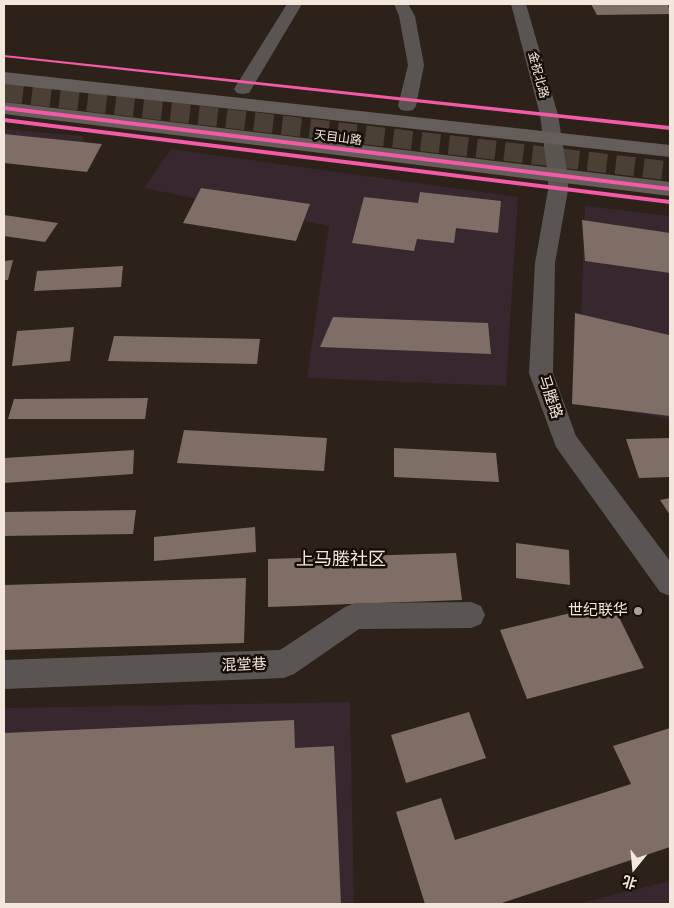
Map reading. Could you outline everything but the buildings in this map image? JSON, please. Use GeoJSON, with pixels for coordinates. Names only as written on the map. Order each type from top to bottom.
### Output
{"type":"FeatureCollection","features":[{"type":"Feature","properties":{"kind":"main road","name":"天目山路"},"geometry":{"type":"LineString","coordinates":[[4,64],[406,106],[670,150]]}},
{"type":"Feature","properties":{"kind":"main road","name":"天目山路"},"geometry":{"type":"LineString","coordinates":[[4,78],[551,130],[670,134]]}},
{"type":"Feature","properties":{"kind":"main road","name":"天目山路"},"geometry":{"type":"LineString","coordinates":[[4,93],[558,168],[670,189]]}},
{"type":"Feature","properties":{"kind":"main road","name":"天目山路"},"geometry":{"type":"LineString","coordinates":[[4,108],[558,168],[670,172]]}},
{"type":"Feature","properties":{"kind":"street"},"geometry":{"type":"LineString","coordinates":[[243,89],[294,4]]}},
{"type":"Feature","properties":{"kind":"street"},"geometry":{"type":"LineString","coordinates":[[401,4],[406,16],[416,65],[406,106]]}},
{"type":"Feature","properties":{"kind":"street","name":"金祝北路"},"geometry":{"type":"LineString","coordinates":[[518,4],[549,115],[558,168]]}},
{"type":"Feature","properties":{"kind":"street","name":"马塍路"},"geometry":{"type":"LineString","coordinates":[[558,168],[558,190],[545,263],[541,373],[564,440],[670,583]]}},
{"type":"Feature","properties":{"kind":"street","name":"混堂巷"},"geometry":{"type":"LineString","coordinates":[[4,675],[284,664],[355,616],[471,615]]}},
{"type":"Feature","properties":{"kind":"shaded area"},"geometry":{"type":"Polygon","coordinates":[[[4,129],[82,136],[89,155],[4,147],[4,129]]]}},
{"type":"Feature","properties":{"kind":"shaded area"},"geometry":{"type":"Polygon","coordinates":[[[171,149],[518,197],[506,386],[307,378],[329,226],[144,188],[171,149]]]}},
{"type":"Feature","properties":{"kind":"shaded area"},"geometry":{"type":"Polygon","coordinates":[[[585,206],[670,216],[670,419],[578,403],[585,206]]]}},
{"type":"Feature","properties":{"kind":"shaded area"},"geometry":{"type":"Polygon","coordinates":[[[350,702],[354,904],[4,904],[4,708],[350,702]]]}},
{"type":"Feature","properties":{"kind":"shaded area"},"geometry":{"type":"Polygon","coordinates":[[[670,881],[670,904],[577,904],[670,881]]]}},
{"type":"Feature","properties":{"kind":"tunnel"},"geometry":{"type":"LineString","coordinates":[[4,92],[670,171]]}},
{"type":"Feature","properties":{"kind":"cycle path"},"geometry":{"type":"LineString","coordinates":[[4,56],[670,128]]}},
{"type":"Feature","properties":{"kind":"cycle path"},"geometry":{"type":"LineString","coordinates":[[4,108],[670,189]]}},
{"type":"Feature","properties":{"kind":"cycle path"},"geometry":{"type":"LineString","coordinates":[[4,120],[670,202]]}},
{"type":"Feature","properties":{"kind":"place","name":"世纪联华"},"geometry":{"type":"Point","coordinates":[638,611]}},
{"type":"Feature","properties":{"kind":"district","name":"上马塍社区"},"geometry":{"type":"Point","coordinates":[341,560]}}]}
